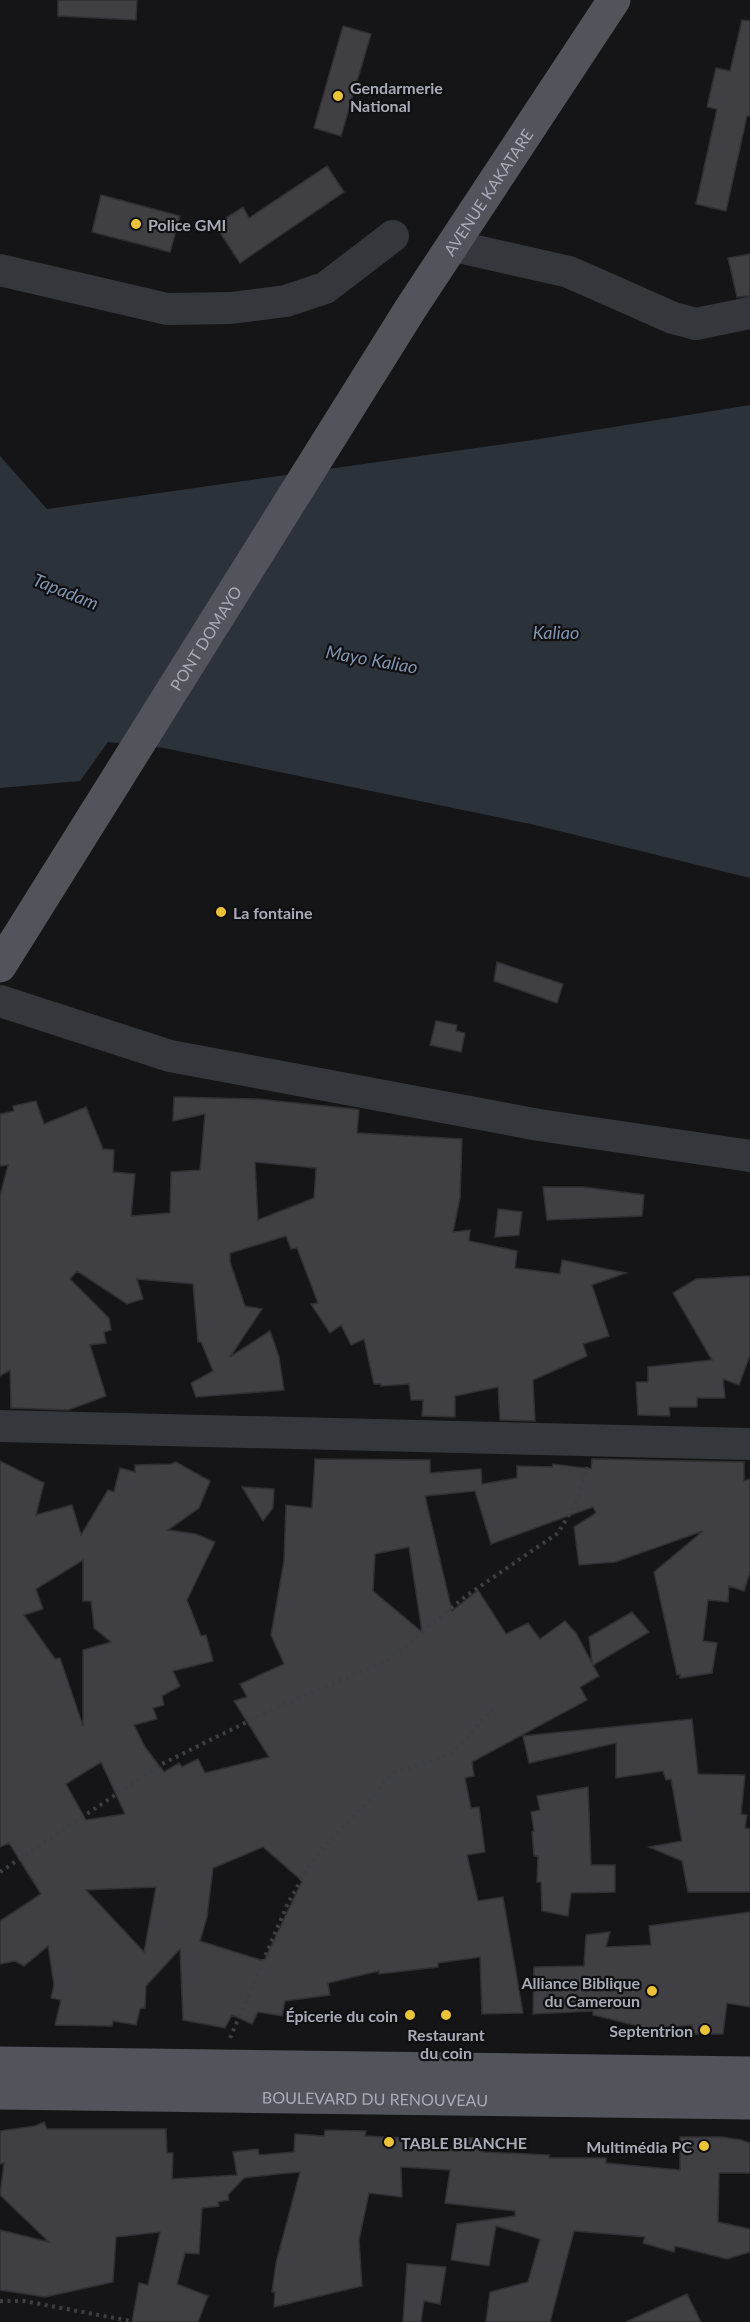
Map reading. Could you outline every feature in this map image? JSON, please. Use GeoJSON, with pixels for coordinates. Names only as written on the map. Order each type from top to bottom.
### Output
{"type":"FeatureCollection","features":[{"type":"Feature","properties":{"kind":"main road","name":"AVENUE KAKATARE"},"geometry":{"type":"LineString","coordinates":[[364,386],[411,308],[614,0]]}},
{"type":"Feature","properties":{"kind":"main road","name":"PONT DOMAYO"},"geometry":{"type":"LineString","coordinates":[[0,966],[46,889],[364,386]]}},
{"type":"Feature","properties":{"kind":"main road","name":"BOULEVARD DU RENOUVEAU"},"geometry":{"type":"LineString","coordinates":[[0,2063],[750,2073]]}},
{"type":"Feature","properties":{"kind":"main road","name":"BOULEVARD DU RENOUVEAU"},"geometry":{"type":"LineString","coordinates":[[0,2093],[750,2103]]}},
{"type":"Feature","properties":{"kind":"street"},"geometry":{"type":"LineString","coordinates":[[0,270],[167,309],[231,308],[286,301],[326,288],[393,236]]}},
{"type":"Feature","properties":{"kind":"street"},"geometry":{"type":"LineString","coordinates":[[454,246],[569,272],[672,318],[696,324],[750,313]]}},
{"type":"Feature","properties":{"kind":"street"},"geometry":{"type":"LineString","coordinates":[[0,1001],[171,1056],[539,1125],[750,1156]]}},
{"type":"Feature","properties":{"kind":"street"},"geometry":{"type":"LineString","coordinates":[[0,1426],[750,1444]]}},
{"type":"Feature","properties":{"kind":"path"},"geometry":{"type":"LineString","coordinates":[[0,1872],[160,1765],[269,1711],[388,1660],[466,1596],[558,1533],[576,1503],[595,1440]]}},
{"type":"Feature","properties":{"kind":"path"},"geometry":{"type":"LineString","coordinates":[[218,2067],[288,1903],[314,1857],[394,1773],[451,1754],[496,1706]]}},
{"type":"Feature","properties":{"kind":"path"},"geometry":{"type":"LineString","coordinates":[[0,2301],[24,2301],[136,2322]]}},
{"type":"Feature","properties":{"kind":"water","name":"Kaliao"},"geometry":{"type":"Polygon","coordinates":[[[750,405],[750,878],[535,825],[164,748],[108,742],[80,781],[0,788],[0,456],[47,509],[533,440],[750,405]]]}},
{"type":"Feature","properties":{"kind":"building"},"geometry":{"type":"Polygon","coordinates":[[[58,0],[137,0],[136,20],[58,16],[58,0]]]}},
{"type":"Feature","properties":{"kind":"building"},"geometry":{"type":"Polygon","coordinates":[[[742,20],[750,21],[750,116],[747,116],[726,211],[696,204],[717,109],[707,107],[716,68],[730,71],[742,20]]]}},
{"type":"Feature","properties":{"kind":"building","name":"Gendarmerie National"},"geometry":{"type":"Polygon","coordinates":[[[343,26],[371,34],[341,136],[314,128],[343,26]]]}},
{"type":"Feature","properties":{"kind":"building"},"geometry":{"type":"Polygon","coordinates":[[[327,166],[344,192],[240,263],[215,225],[243,207],[249,218],[327,166]]]}},
{"type":"Feature","properties":{"kind":"building","name":"Police GMI"},"geometry":{"type":"Polygon","coordinates":[[[101,195],[180,216],[170,252],[92,232],[101,195]]]}},
{"type":"Feature","properties":{"kind":"building"},"geometry":{"type":"Polygon","coordinates":[[[750,254],[750,296],[737,297],[728,258],[750,254]]]}},
{"type":"Feature","properties":{"kind":"building"},"geometry":{"type":"Polygon","coordinates":[[[497,962],[563,984],[557,1003],[494,981],[497,962]]]}},
{"type":"Feature","properties":{"kind":"building"},"geometry":{"type":"Polygon","coordinates":[[[436,1021],[457,1025],[456,1031],[465,1033],[461,1052],[430,1045],[436,1021]]]}},
{"type":"Feature","properties":{"kind":"building"},"geometry":{"type":"Polygon","coordinates":[[[174,1097],[257,1099],[359,1110],[357,1133],[462,1139],[460,1198],[453,1232],[470,1230],[469,1241],[517,1251],[515,1268],[560,1274],[562,1260],[626,1273],[592,1285],[609,1336],[583,1344],[587,1356],[533,1380],[535,1421],[500,1420],[498,1387],[455,1396],[455,1417],[422,1416],[423,1400],[411,1400],[409,1384],[381,1386],[381,1384],[374,1384],[364,1339],[351,1345],[341,1325],[330,1333],[311,1304],[318,1303],[297,1248],[291,1249],[286,1236],[230,1253],[230,1262],[245,1306],[262,1309],[230,1357],[270,1331],[279,1357],[284,1390],[196,1397],[191,1383],[213,1371],[201,1342],[198,1342],[193,1284],[137,1279],[143,1299],[127,1304],[77,1271],[70,1279],[109,1318],[111,1330],[104,1332],[106,1343],[90,1345],[106,1396],[68,1410],[11,1408],[10,1370],[0,1376],[0,1196],[8,1165],[0,1166],[0,1114],[14,1111],[13,1106],[36,1101],[44,1124],[86,1107],[103,1149],[114,1150],[113,1172],[135,1174],[131,1216],[170,1213],[171,1172],[200,1170],[205,1114],[173,1121],[174,1097]],[[255,1162],[258,1220],[314,1198],[316,1168],[255,1162]]]}},
{"type":"Feature","properties":{"kind":"building"},"geometry":{"type":"Polygon","coordinates":[[[543,1187],[583,1187],[644,1195],[642,1216],[547,1220],[543,1187]]]}},
{"type":"Feature","properties":{"kind":"building"},"geometry":{"type":"Polygon","coordinates":[[[498,1209],[522,1212],[519,1235],[495,1237],[498,1209]]]}},
{"type":"Feature","properties":{"kind":"building"},"geometry":{"type":"Polygon","coordinates":[[[750,1276],[750,1355],[739,1385],[723,1379],[725,1398],[697,1398],[697,1407],[669,1407],[670,1416],[638,1415],[636,1382],[648,1382],[648,1367],[712,1360],[673,1293],[696,1279],[750,1276]]]}},
{"type":"Feature","properties":{"kind":"building"},"geometry":{"type":"Polygon","coordinates":[[[315,1459],[430,1460],[430,1473],[481,1469],[482,1484],[517,1478],[517,1466],[552,1467],[553,1464],[591,1469],[592,1459],[744,1462],[744,1481],[750,1479],[750,1572],[744,1591],[729,1586],[728,1602],[708,1600],[703,1641],[717,1643],[712,1673],[680,1678],[680,1674],[677,1675],[654,1572],[703,1531],[615,1562],[579,1565],[574,1527],[596,1513],[593,1507],[491,1544],[475,1491],[425,1496],[452,1611],[478,1590],[506,1634],[528,1623],[540,1639],[565,1621],[576,1633],[592,1663],[589,1637],[632,1612],[649,1632],[593,1665],[599,1676],[580,1687],[587,1700],[472,1762],[474,1776],[465,1778],[471,1808],[479,1807],[485,1852],[467,1855],[478,1901],[503,1897],[523,2013],[482,2014],[480,1957],[438,1963],[438,1967],[379,1974],[379,1971],[328,1983],[330,1995],[285,2001],[282,2016],[258,2012],[252,2024],[232,2015],[225,2028],[183,2020],[180,1949],[146,1986],[145,2008],[140,2009],[136,2025],[113,2021],[112,2026],[55,2025],[61,2000],[51,1998],[54,1985],[48,1946],[24,1966],[15,1961],[0,1964],[0,1921],[41,1894],[9,1843],[0,1847],[0,1461],[44,1483],[36,1515],[72,1505],[81,1535],[108,1490],[114,1492],[120,1468],[135,1472],[135,1465],[176,1462],[210,1481],[199,1508],[168,1530],[196,1534],[215,1542],[187,1600],[201,1636],[206,1635],[213,1661],[173,1671],[180,1686],[162,1696],[164,1705],[153,1708],[157,1719],[134,1725],[145,1747],[164,1772],[179,1763],[182,1767],[198,1759],[205,1773],[269,1757],[234,1701],[247,1697],[240,1684],[284,1664],[271,1635],[284,1561],[286,1505],[312,1508],[315,1459]],[[409,1547],[375,1554],[373,1591],[422,1632],[409,1547]],[[83,1560],[36,1589],[43,1609],[24,1615],[55,1659],[60,1658],[83,1726],[83,1650],[111,1642],[94,1628],[91,1601],[83,1601],[83,1560]],[[101,1762],[66,1784],[86,1820],[125,1814],[101,1762]],[[263,1847],[213,1868],[207,1917],[200,1941],[264,1961],[302,1881],[263,1847]],[[156,1887],[86,1890],[144,1952],[156,1887]]]}},
{"type":"Feature","properties":{"kind":"building"},"geometry":{"type":"Polygon","coordinates":[[[242,1487],[274,1489],[273,1508],[263,1521],[242,1487]]]}},
{"type":"Feature","properties":{"kind":"building"},"geometry":{"type":"Polygon","coordinates":[[[692,1719],[698,1774],[745,1775],[741,1814],[747,1815],[745,1828],[750,1829],[750,1892],[688,1892],[682,1861],[649,1847],[682,1841],[671,1779],[666,1780],[663,1771],[616,1778],[616,1743],[529,1763],[523,1736],[692,1719]]]}},
{"type":"Feature","properties":{"kind":"building"},"geometry":{"type":"Polygon","coordinates":[[[588,1787],[591,1865],[615,1865],[615,1892],[571,1893],[568,1916],[542,1911],[541,1882],[537,1882],[538,1856],[534,1856],[531,1812],[540,1810],[537,1796],[588,1787]]]}},
{"type":"Feature","properties":{"kind":"building"},"geometry":{"type":"Polygon","coordinates":[[[750,1912],[750,2007],[727,2003],[723,2034],[692,2034],[692,2025],[650,2029],[593,2015],[593,2011],[533,2014],[534,1967],[584,1966],[586,1935],[610,1932],[606,1947],[651,1945],[649,1926],[750,1912]]]}},
{"type":"Feature","properties":{"kind":"building"},"geometry":{"type":"Polygon","coordinates":[[[44,2122],[47,2129],[166,2129],[167,2153],[173,2153],[172,2179],[237,2175],[233,2152],[258,2149],[259,2155],[294,2152],[295,2134],[324,2136],[325,2130],[366,2131],[365,2136],[405,2138],[405,2148],[455,2149],[455,2138],[485,2138],[484,2152],[549,2155],[549,2158],[606,2158],[606,2163],[680,2170],[680,2137],[722,2137],[741,2140],[750,2143],[750,2173],[719,2173],[718,2222],[750,2229],[750,2252],[727,2259],[675,2246],[674,2252],[643,2243],[645,2237],[574,2231],[550,2322],[486,2322],[490,2292],[528,2282],[540,2239],[496,2226],[489,2266],[451,2260],[457,2224],[515,2216],[515,2211],[445,2203],[450,2170],[401,2167],[402,2197],[369,2193],[359,2240],[362,2286],[274,2307],[275,2292],[272,2292],[276,2263],[300,2172],[278,2174],[244,2178],[228,2195],[229,2200],[218,2202],[219,2206],[202,2208],[199,2254],[185,2253],[177,2284],[208,2296],[198,2322],[132,2322],[139,2283],[148,2285],[160,2232],[116,2237],[113,2282],[45,2297],[0,2290],[0,2230],[49,2242],[0,2195],[4,2163],[0,2164],[0,2131],[35,2126],[44,2122]]]}},
{"type":"Feature","properties":{"kind":"building"},"geometry":{"type":"Polygon","coordinates":[[[407,2264],[446,2267],[440,2304],[424,2301],[421,2322],[403,2322],[407,2264]]]}},
{"type":"Feature","properties":{"kind":"building"},"geometry":{"type":"Polygon","coordinates":[[[687,2294],[701,2322],[626,2322],[687,2294]]]}},
{"type":"Feature","properties":{"kind":"place","name":"Gendarmerie National"},"geometry":{"type":"Point","coordinates":[338,96]}},
{"type":"Feature","properties":{"kind":"place","name":"Police GMI"},"geometry":{"type":"Point","coordinates":[136,224]}},
{"type":"Feature","properties":{"kind":"place","name":"La fontaine"},"geometry":{"type":"Point","coordinates":[221,912]}},
{"type":"Feature","properties":{"kind":"place","name":"Alliance Biblique du Cameroun"},"geometry":{"type":"Point","coordinates":[652,1991]}},
{"type":"Feature","properties":{"kind":"place","name":"Épicerie du coin"},"geometry":{"type":"Point","coordinates":[410,2015]}},
{"type":"Feature","properties":{"kind":"place","name":"Restaurant du coin"},"geometry":{"type":"Point","coordinates":[446,2015]}},
{"type":"Feature","properties":{"kind":"place","name":"Septentrion"},"geometry":{"type":"Point","coordinates":[705,2030]}},
{"type":"Feature","properties":{"kind":"place","name":"TABLE BLANCHE"},"geometry":{"type":"Point","coordinates":[389,2142]}},
{"type":"Feature","properties":{"kind":"place","name":"Multimédia PC"},"geometry":{"type":"Point","coordinates":[704,2146]}},
{"type":"Feature","properties":{"kind":"water label","name":"Tapadam"},"geometry":{"type":"Point","coordinates":[66,591]}},
{"type":"Feature","properties":{"kind":"water label","name":"Mayo Kaliao"},"geometry":{"type":"Point","coordinates":[372,659]}}]}
